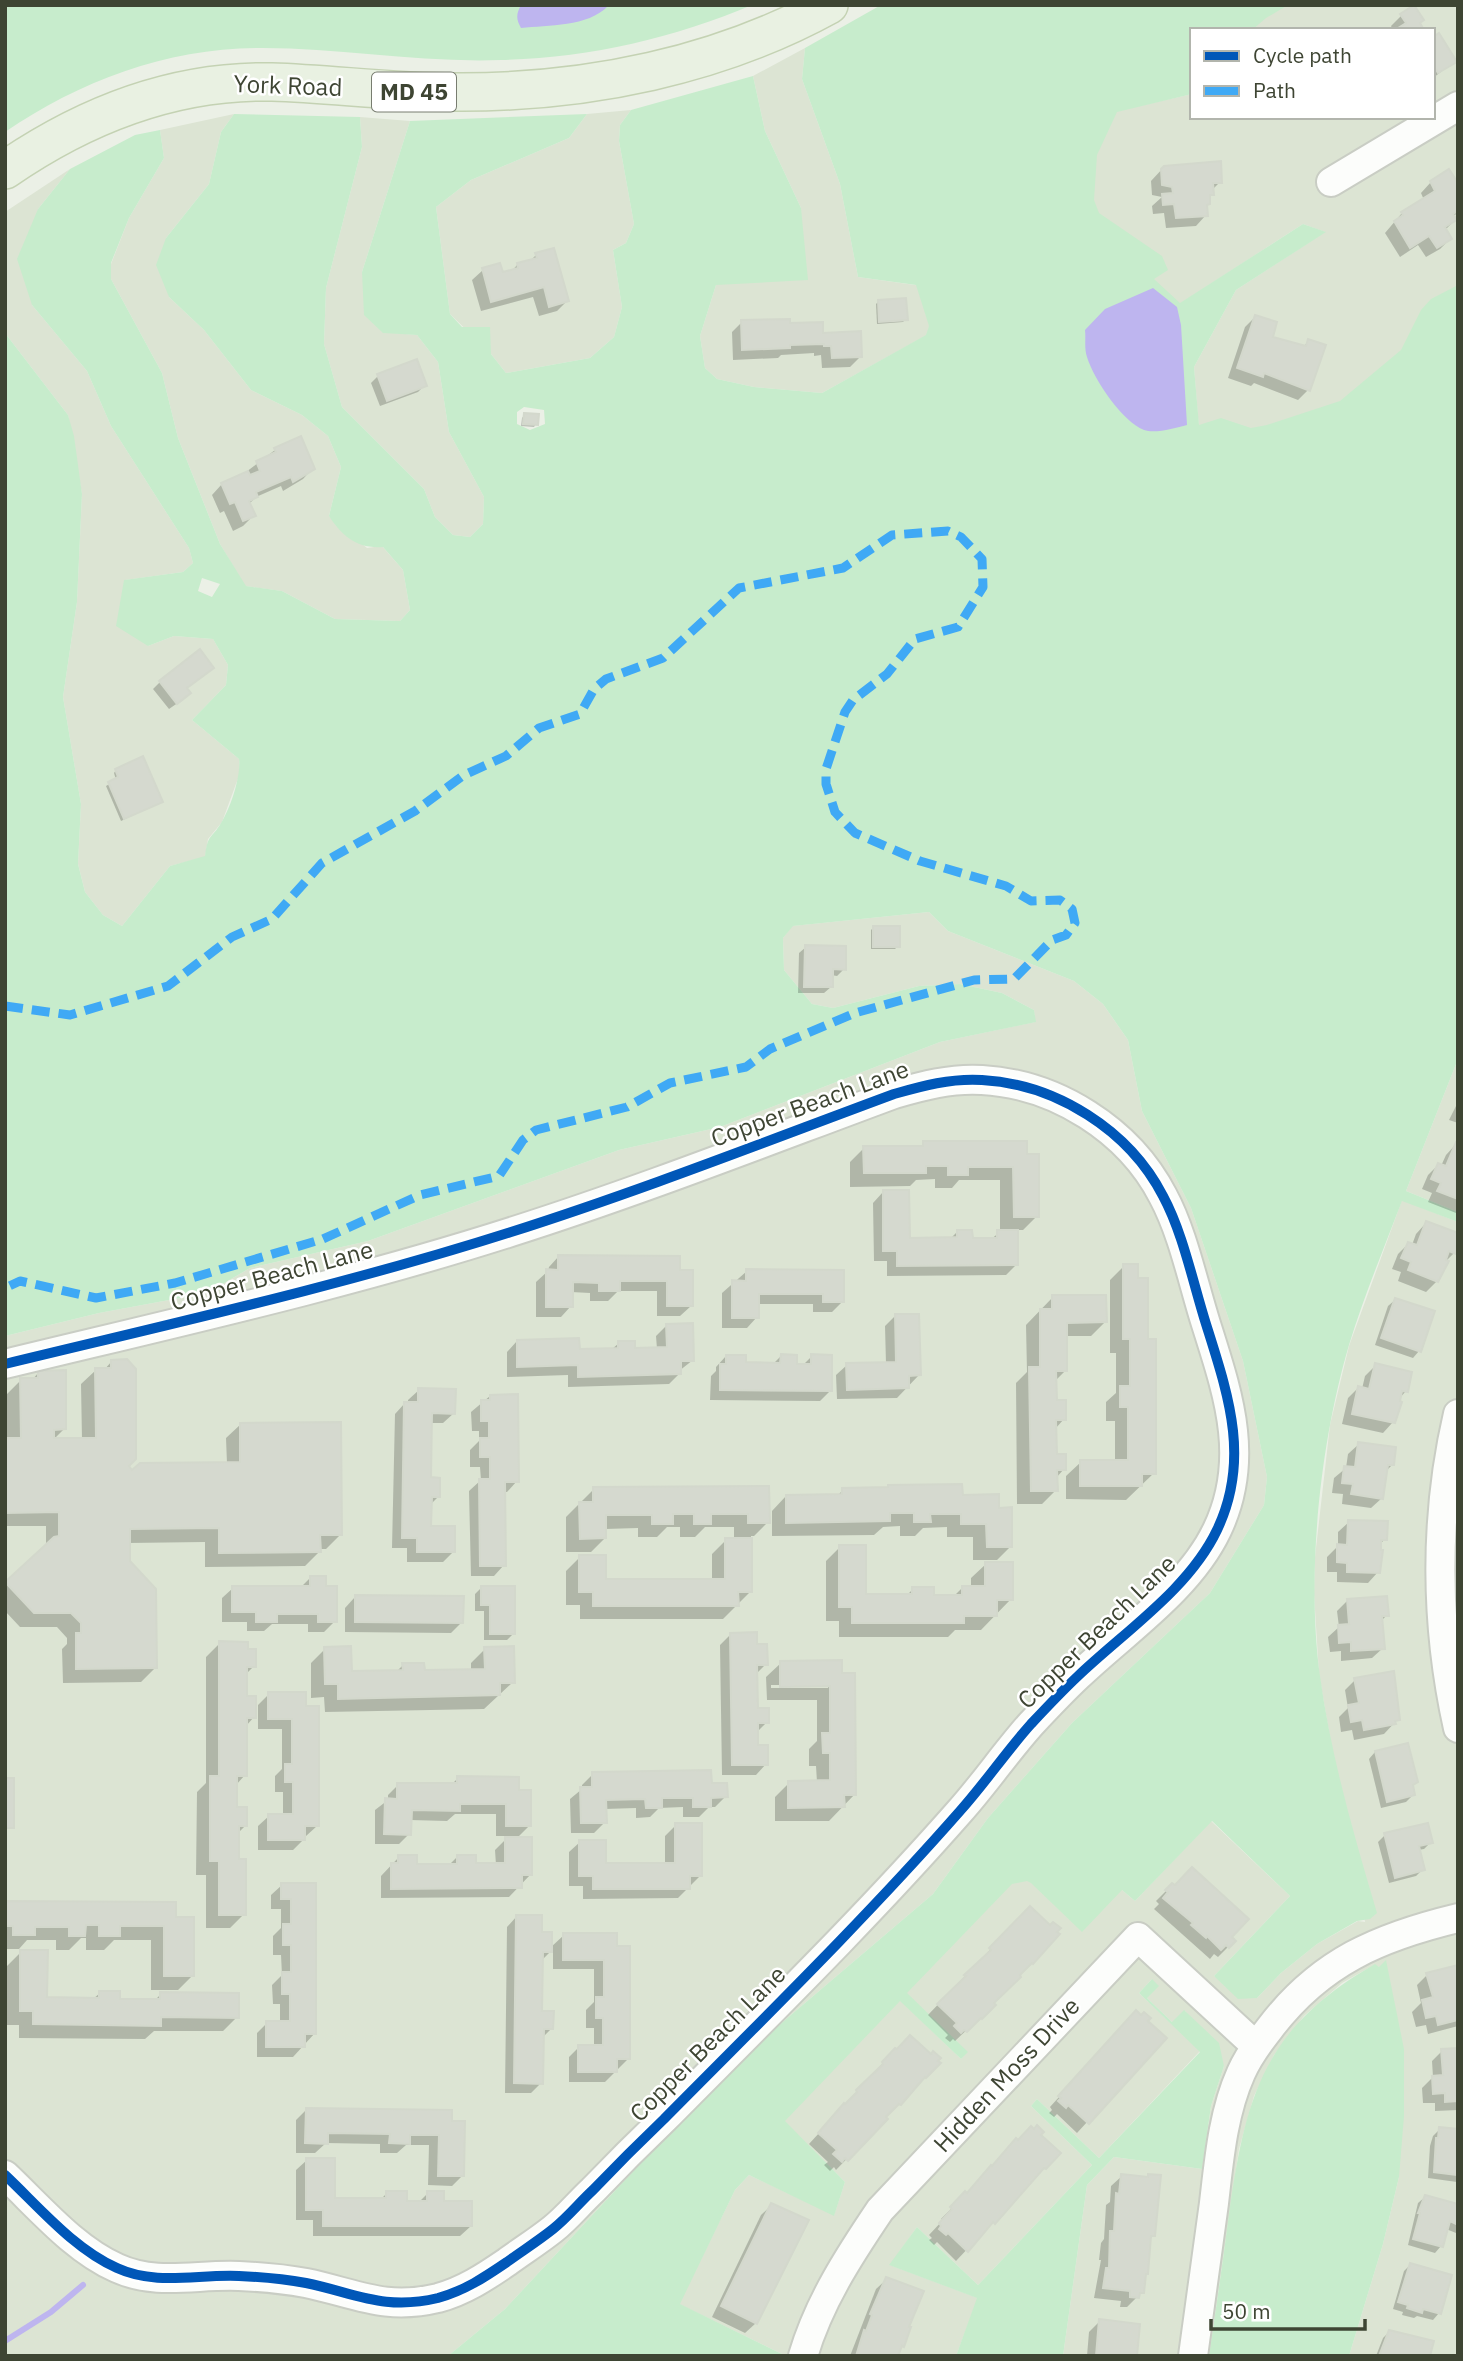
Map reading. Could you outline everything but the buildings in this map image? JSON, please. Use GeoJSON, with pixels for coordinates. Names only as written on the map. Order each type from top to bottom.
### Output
{"type":"FeatureCollection","features":[{"type":"Feature","properties":{"kind":"main road","name":"York Road"},"geometry":{"type":"LineString","coordinates":[[5,170],[54,138],[97,118],[133,103],[185,88],[254,82],[425,92],[495,92],[559,87],[633,75],[702,57],[785,27],[829,5]]}},
{"type":"Feature","properties":{"kind":"street"},"geometry":{"type":"LineString","coordinates":[[1331,183],[1458,106]]}},
{"type":"Feature","properties":{"kind":"street","name":"Copper Beach Lane"},"geometry":{"type":"LineString","coordinates":[[5,1364],[325,1284],[510,1232],[638,1189],[894,1094],[933,1083],[982,1080],[1038,1091],[1062,1100],[1101,1123],[1133,1153],[1163,1195],[1213,1347],[1232,1415],[1236,1448],[1231,1487],[1217,1531],[1192,1570],[1077,1677],[1028,1728],[962,1809],[887,1890],[554,2228],[477,2283],[439,2298],[390,2303],[354,2298],[309,2284],[265,2278],[139,2277],[111,2266],[79,2244],[5,2175]]}},
{"type":"Feature","properties":{"kind":"street"},"geometry":{"type":"LineString","coordinates":[[1458,1414],[1444,1494],[1440,1623],[1458,1728]]}},
{"type":"Feature","properties":{"kind":"street"},"geometry":{"type":"LineString","coordinates":[[1193,2356],[1221,2150],[1230,2106],[1241,2072],[1256,2046],[1307,1986],[1342,1960],[1381,1941],[1458,1918]]}},
{"type":"Feature","properties":{"kind":"street","name":"Hidden Moss Drive"},"geometry":{"type":"LineString","coordinates":[[803,2356],[822,2305],[846,2260],[880,2210],[1138,1937],[1256,2046]]}},
{"type":"Feature","properties":{"kind":"shaded area"},"geometry":{"type":"Polygon","coordinates":[[[521,5],[608,6],[600,13],[579,21],[521,28],[517,16],[521,5]]]}},
{"type":"Feature","properties":{"kind":"shaded area"},"geometry":{"type":"Polygon","coordinates":[[[1191,5],[1458,5],[1458,450],[1199,429],[1194,367],[1236,290],[1325,232],[1303,224],[1181,303],[1059,310],[1029,131],[1190,94],[1190,119],[1435,119],[1435,28],[1192,28],[1191,5]]]}},
{"type":"Feature","properties":{"kind":"shaded area"},"geometry":{"type":"Polygon","coordinates":[[[805,48],[802,79],[840,184],[858,277],[922,286],[932,316],[927,335],[822,393],[754,387],[717,379],[705,368],[700,336],[716,285],[801,208],[765,131],[753,76],[805,48]]]}},
{"type":"Feature","properties":{"kind":"shaded area"},"geometry":{"type":"Polygon","coordinates":[[[631,110],[620,125],[619,141],[634,224],[626,243],[613,250],[622,307],[614,337],[590,358],[506,373],[491,354],[450,314],[436,207],[471,180],[569,138],[587,114],[631,110]]]}},
{"type":"Feature","properties":{"kind":"shaded area"},"geometry":{"type":"Polygon","coordinates":[[[234,114],[221,132],[209,184],[166,238],[169,297],[204,330],[251,390],[302,415],[328,436],[341,467],[329,516],[367,548],[382,546],[403,570],[410,610],[400,621],[335,619],[282,591],[245,586],[220,544],[178,438],[162,373],[111,279],[111,264],[129,218],[164,158],[160,130],[234,114]]]}},
{"type":"Feature","properties":{"kind":"shaded area"},"geometry":{"type":"Polygon","coordinates":[[[360,117],[410,121],[362,272],[383,332],[417,335],[438,362],[449,432],[484,497],[483,524],[470,537],[453,535],[435,517],[424,489],[342,407],[324,344],[326,288],[362,147],[360,117]]]}},
{"type":"Feature","properties":{"kind":"shaded area"},"geometry":{"type":"Polygon","coordinates":[[[70,169],[38,209],[32,305],[87,371],[111,426],[189,548],[193,563],[183,572],[125,580],[148,646],[174,636],[213,639],[228,665],[226,685],[192,720],[239,759],[240,773],[222,822],[208,839],[205,857],[170,866],[122,926],[103,915],[85,892],[78,864],[81,804],[63,697],[77,602],[82,494],[68,415],[5,333],[5,212],[70,169]]]}},
{"type":"Feature","properties":{"kind":"shaded area"},"geometry":{"type":"Polygon","coordinates":[[[1153,288],[1177,307],[1181,325],[1187,425],[1154,431],[1144,430],[1127,418],[1102,388],[1087,357],[1085,330],[1105,309],[1153,288]]]}},
{"type":"Feature","properties":{"kind":"shaded area"},"geometry":{"type":"Polygon","coordinates":[[[929,912],[948,931],[1074,981],[1103,1004],[1128,1040],[1142,1111],[1191,1208],[1243,1361],[1267,1477],[1264,1505],[1210,1593],[1072,1723],[988,1818],[933,1894],[731,2066],[505,2309],[448,2356],[5,2356],[5,1336],[99,1313],[207,1293],[250,1268],[368,1241],[619,1150],[720,1127],[940,1042],[1035,1022],[1034,1010],[1002,993],[960,984],[919,986],[833,1008],[812,1004],[784,970],[783,938],[792,926],[929,912]]]}},
{"type":"Feature","properties":{"kind":"shaded area"},"geometry":{"type":"Polygon","coordinates":[[[1458,1059],[1458,1212],[1406,1191],[1458,1059]]]}},
{"type":"Feature","properties":{"kind":"shaded area"},"geometry":{"type":"Polygon","coordinates":[[[1402,1200],[1458,1222],[1458,2356],[1349,2356],[1383,2244],[1399,2177],[1379,1967],[1374,1965],[1342,1983],[1304,2016],[1274,2055],[1254,2096],[1239,2149],[1209,2356],[1063,2356],[1087,2185],[1114,2157],[1202,2169],[1211,2106],[1224,2066],[1185,2011],[1173,2023],[1147,1998],[1152,1979],[1139,1993],[1200,2051],[1099,2158],[1037,2099],[1031,2106],[1092,2165],[978,2285],[917,2227],[890,2265],[978,2298],[956,2356],[786,2356],[679,2304],[735,2190],[749,2175],[834,2215],[845,2182],[784,2121],[900,2000],[961,2059],[967,2052],[906,1993],[1021,1873],[1122,1890],[1135,1901],[1211,1821],[1290,1896],[1214,1976],[1257,1998],[1281,1973],[1317,1944],[1358,1921],[1365,1922],[1352,1829],[1333,1755],[1319,1674],[1314,1593],[1315,1557],[1330,1425],[1349,1346],[1402,1200]]]}},
{"type":"Feature","properties":{"kind":"green space"},"geometry":{"type":"Polygon","coordinates":[[[5,5],[752,5],[660,37],[597,51],[533,58],[441,59],[263,48],[195,53],[161,60],[96,82],[34,113],[5,132],[5,5]]]}},
{"type":"Feature","properties":{"kind":"green space"},"geometry":{"type":"Polygon","coordinates":[[[881,5],[1288,5],[1254,28],[1190,28],[1190,94],[1117,112],[1097,155],[1094,200],[1099,213],[1162,256],[1168,270],[1154,279],[1180,303],[1303,224],[1326,232],[1236,290],[1194,367],[1199,425],[1221,418],[1251,428],[1340,401],[1401,350],[1421,310],[1431,299],[1458,285],[1458,1059],[1406,1191],[1458,1212],[1458,1222],[1402,1201],[1361,1308],[1339,1383],[1323,1466],[1315,1553],[1316,1637],[1330,1736],[1377,1913],[1370,1919],[1357,1921],[1317,1944],[1281,1973],[1257,1998],[1238,1999],[1214,1976],[1290,1896],[1212,1821],[1135,1901],[1122,1890],[1082,1932],[1031,1883],[1027,1881],[1012,1884],[907,1993],[968,2052],[961,2059],[900,2001],[785,2121],[845,2182],[834,2216],[749,2175],[735,2190],[680,2304],[786,2356],[448,2356],[505,2309],[731,2066],[933,1894],[988,1818],[1072,1723],[1210,1593],[1264,1505],[1267,1477],[1243,1361],[1191,1208],[1142,1111],[1128,1040],[1103,1004],[1074,981],[948,931],[929,912],[793,926],[783,938],[784,970],[812,1004],[833,1008],[919,986],[960,984],[1002,993],[1034,1010],[1036,1022],[940,1042],[720,1127],[619,1150],[368,1241],[250,1268],[207,1293],[99,1313],[5,1336],[5,333],[68,415],[74,436],[82,494],[77,602],[63,697],[81,804],[78,864],[85,892],[103,915],[122,926],[170,866],[205,856],[209,840],[221,823],[235,791],[239,759],[192,720],[226,685],[228,665],[213,639],[174,636],[148,646],[116,626],[124,580],[183,572],[193,563],[189,548],[111,426],[87,371],[32,305],[17,259],[38,209],[70,169],[135,135],[160,130],[164,158],[129,218],[111,263],[111,279],[162,373],[178,438],[220,544],[246,586],[282,591],[335,619],[400,621],[410,610],[403,570],[383,547],[365,546],[351,540],[329,516],[341,467],[328,436],[302,415],[251,390],[204,330],[169,297],[156,265],[166,238],[209,184],[221,132],[234,114],[360,117],[362,147],[326,288],[324,344],[342,407],[424,489],[435,517],[453,535],[470,537],[483,524],[484,497],[449,432],[438,362],[417,335],[383,333],[364,315],[362,272],[410,121],[587,114],[569,138],[471,180],[436,207],[450,314],[462,327],[490,327],[491,354],[506,373],[590,358],[614,337],[622,307],[613,250],[626,243],[634,224],[619,141],[620,125],[631,110],[753,76],[765,131],[801,208],[808,280],[716,285],[700,336],[705,368],[717,379],[754,387],[822,393],[926,335],[929,326],[916,285],[858,277],[840,184],[802,79],[805,48],[881,5]],[[524,407],[517,412],[517,424],[530,430],[545,424],[544,410],[524,407]],[[202,578],[198,591],[212,597],[220,584],[202,578]]]}},
{"type":"Feature","properties":{"kind":"green space"},"geometry":{"type":"Polygon","coordinates":[[[1386,1960],[1404,2049],[1404,2116],[1399,2177],[1383,2244],[1349,2356],[1209,2356],[1236,2171],[1253,2099],[1267,2068],[1285,2040],[1308,2013],[1338,1988],[1375,1964],[1379,1967],[1386,1960]]]}},
{"type":"Feature","properties":{"kind":"green space"},"geometry":{"type":"Polygon","coordinates":[[[1152,1979],[1159,1986],[1147,1998],[1172,2022],[1184,2010],[1219,2043],[1224,2066],[1211,2106],[1202,2169],[1114,2157],[1087,2185],[1063,2356],[956,2356],[977,2298],[889,2265],[917,2227],[978,2285],[1092,2165],[1031,2106],[1037,2099],[1099,2158],[1200,2052],[1139,1993],[1152,1979]]]}},
{"type":"Feature","properties":{"kind":"waterway"},"geometry":{"type":"LineString","coordinates":[[5,2341],[51,2312],[83,2285]]}},
{"type":"Feature","properties":{"kind":"marked path"},"geometry":{"type":"LineString","coordinates":[[5,1006],[70,1015],[168,986],[232,937],[272,919],[322,863],[415,811],[464,775],[506,756],[539,728],[580,714],[594,689],[606,679],[663,658],[739,588],[843,568],[892,535],[948,531],[961,537],[982,559],[983,587],[958,627],[915,639],[887,674],[853,700],[845,712],[826,769],[826,784],[835,812],[855,833],[920,861],[1006,886],[1031,901],[1060,900],[1072,909],[1075,923],[1066,935],[1052,940],[1014,979],[974,980],[855,1013],[770,1049],[746,1067],[670,1083],[627,1107],[536,1130],[523,1140],[499,1176],[420,1195],[323,1239],[175,1283],[96,1298],[20,1281],[5,1288]]}},
{"type":"Feature","properties":{"kind":"cycle path"},"geometry":{"type":"LineString","coordinates":[[5,1364],[259,1302],[449,1251],[607,1200],[894,1094],[948,1081],[982,1080],[1010,1083],[1063,1101],[1110,1131],[1148,1172],[1170,1210],[1187,1259],[1222,1376],[1234,1452],[1233,1478],[1217,1530],[1190,1572],[1173,1591],[1054,1700],[960,1811],[888,1890],[558,2225],[482,2278],[457,2292],[438,2298],[401,2303],[272,2278],[147,2277],[117,2268],[86,2250],[5,2175]]}}]}
